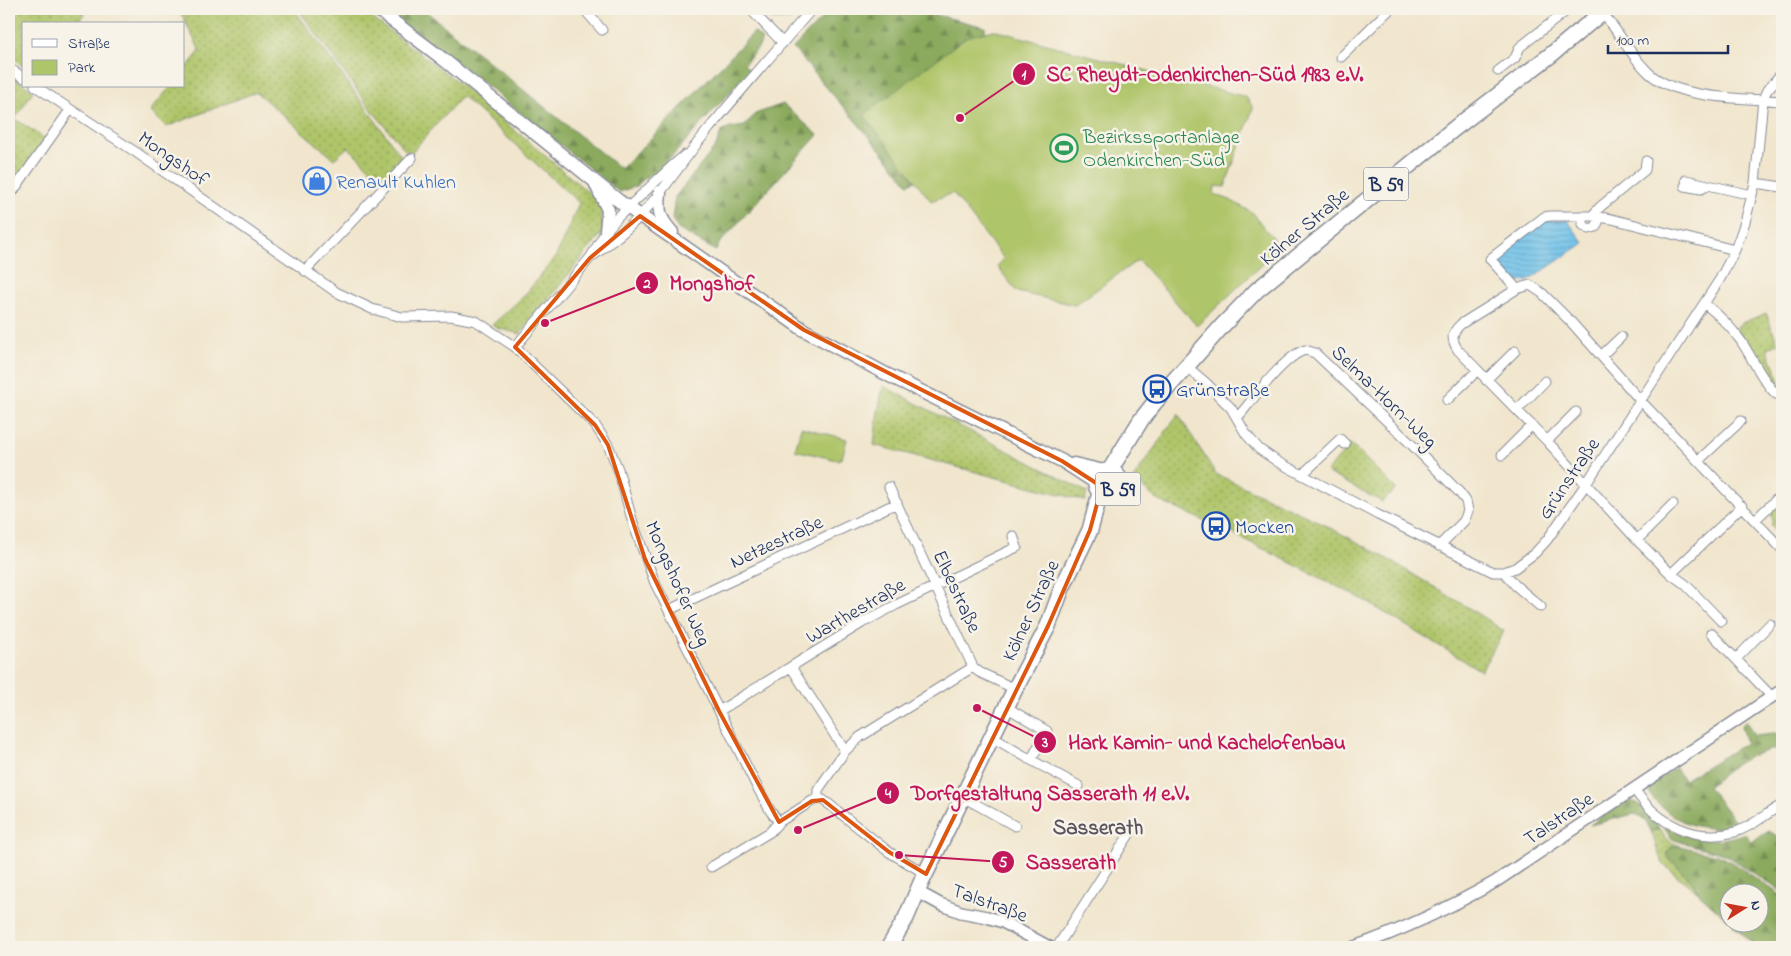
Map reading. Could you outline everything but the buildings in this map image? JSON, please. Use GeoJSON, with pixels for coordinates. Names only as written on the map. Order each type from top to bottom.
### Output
{"type":"FeatureCollection","features":[{"type":"Feature","properties":{"kind":"main road"},"geometry":{"type":"LineString","coordinates":[[377,9],[444,59],[627,207],[717,271],[812,334],[888,375],[1107,481]]}},
{"type":"Feature","properties":{"kind":"main road","name":"Kölner Straße"},"geometry":{"type":"LineString","coordinates":[[889,947],[903,924],[1006,707],[1048,626],[1062,588],[1090,530],[1107,505],[1107,481],[1141,420],[1186,366],[1258,290],[1440,140],[1552,54],[1602,10]]}},
{"type":"Feature","properties":{"kind":"main road"},"geometry":{"type":"LineString","coordinates":[[593,181],[608,210],[606,231]]}},
{"type":"Feature","properties":{"kind":"main road"},"geometry":{"type":"LineString","coordinates":[[660,192],[658,205],[662,221],[674,234],[717,271]]}},
{"type":"Feature","properties":{"kind":"street"},"geometry":{"type":"LineString","coordinates":[[584,9],[602,30]]}},
{"type":"Feature","properties":{"kind":"street"},"geometry":{"type":"LineString","coordinates":[[750,9],[783,43]]}},
{"type":"Feature","properties":{"kind":"street"},"geometry":{"type":"LineString","coordinates":[[590,258],[640,216],[678,171],[691,150],[812,9]]}},
{"type":"Feature","properties":{"kind":"street"},"geometry":{"type":"LineString","coordinates":[[1341,57],[1390,9]]}},
{"type":"Feature","properties":{"kind":"street"},"geometry":{"type":"LineString","coordinates":[[1498,70],[1515,58],[1520,48],[1569,9]]}},
{"type":"Feature","properties":{"kind":"street"},"geometry":{"type":"LineString","coordinates":[[1602,10],[1646,71],[1660,82],[1692,93],[1782,101]]}},
{"type":"Feature","properties":{"kind":"street"},"geometry":{"type":"LineString","coordinates":[[9,68],[22,77]]}},
{"type":"Feature","properties":{"kind":"street","name":"Grünstraße"},"geometry":{"type":"LineString","coordinates":[[1504,572],[1519,565],[1535,553],[1547,540],[1705,304],[1735,250],[1745,222],[1755,183],[1763,99],[1767,90],[1782,73]]}},
{"type":"Feature","properties":{"kind":"street","name":"Mongshof"},"geometry":{"type":"LineString","coordinates":[[38,88],[138,153],[336,292],[372,309],[402,317],[451,316],[476,321],[516,347]]}},
{"type":"Feature","properties":{"kind":"street"},"geometry":{"type":"LineString","coordinates":[[9,197],[70,110]]}},
{"type":"Feature","properties":{"kind":"street"},"geometry":{"type":"LineString","coordinates":[[516,347],[590,258],[606,231],[627,207],[691,150]]}},
{"type":"Feature","properties":{"kind":"street"},"geometry":{"type":"LineString","coordinates":[[305,271],[412,158]]}},
{"type":"Feature","properties":{"kind":"street"},"geometry":{"type":"LineString","coordinates":[[1592,216],[1600,207],[1645,170],[1646,161]]}},
{"type":"Feature","properties":{"kind":"street"},"geometry":{"type":"LineString","coordinates":[[1685,183],[1704,183],[1708,186],[1752,195]]}},
{"type":"Feature","properties":{"kind":"street"},"geometry":{"type":"LineString","coordinates":[[1755,183],[1782,187]]}},
{"type":"Feature","properties":{"kind":"street"},"geometry":{"type":"LineString","coordinates":[[1517,289],[1490,259],[1544,217],[1592,216],[1662,231],[1735,250]]}},
{"type":"Feature","properties":{"kind":"street"},"geometry":{"type":"LineString","coordinates":[[1721,621],[1637,540],[1532,425],[1477,371],[1458,350],[1452,338],[1454,331],[1461,324],[1517,289],[1530,286],[1542,293],[1571,322],[1640,400],[1782,549]]}},
{"type":"Feature","properties":{"kind":"street"},"geometry":{"type":"LineString","coordinates":[[1705,304],[1719,315],[1738,337],[1768,386],[1780,395]]}},
{"type":"Feature","properties":{"kind":"street"},"geometry":{"type":"LineString","coordinates":[[1601,356],[1621,337]]}},
{"type":"Feature","properties":{"kind":"street","name":"Mongshofer Weg"},"geometry":{"type":"LineString","coordinates":[[516,347],[595,425],[608,445],[618,469],[632,523],[655,583],[755,783],[771,812],[779,822]]}},
{"type":"Feature","properties":{"kind":"street","name":"Selma-Horn-Weg"},"geometry":{"type":"LineString","coordinates":[[1237,418],[1291,358],[1305,350],[1315,353],[1412,445],[1466,501],[1468,511],[1464,521],[1438,546]]}},
{"type":"Feature","properties":{"kind":"street"},"geometry":{"type":"LineString","coordinates":[[1486,380],[1515,351]]}},
{"type":"Feature","properties":{"kind":"street"},"geometry":{"type":"LineString","coordinates":[[1186,366],[1231,408],[1246,434],[1259,449],[1278,462],[1438,546],[1493,572],[1504,572],[1515,585],[1541,607]]}},
{"type":"Feature","properties":{"kind":"street"},"geometry":{"type":"LineString","coordinates":[[1447,400],[1477,371]]}},
{"type":"Feature","properties":{"kind":"street"},"geometry":{"type":"LineString","coordinates":[[1517,410],[1545,382]]}},
{"type":"Feature","properties":{"kind":"street"},"geometry":{"type":"LineString","coordinates":[[1547,441],[1576,412]]}},
{"type":"Feature","properties":{"kind":"street"},"geometry":{"type":"LineString","coordinates":[[1699,460],[1741,421]]}},
{"type":"Feature","properties":{"kind":"street"},"geometry":{"type":"LineString","coordinates":[[1502,455],[1532,425]]}},
{"type":"Feature","properties":{"kind":"street"},"geometry":{"type":"LineString","coordinates":[[1304,476],[1306,471],[1340,439],[1345,444]]}},
{"type":"Feature","properties":{"kind":"street","name":"Elbestraße"},"geometry":{"type":"LineString","coordinates":[[889,486],[973,666]]}},
{"type":"Feature","properties":{"kind":"street"},"geometry":{"type":"LineString","coordinates":[[1755,520],[1782,494]]}},
{"type":"Feature","properties":{"kind":"street","name":"Netzestraße"},"geometry":{"type":"LineString","coordinates":[[669,610],[897,503]]}},
{"type":"Feature","properties":{"kind":"street"},"geometry":{"type":"LineString","coordinates":[[1637,540],[1673,504]]}},
{"type":"Feature","properties":{"kind":"street"},"geometry":{"type":"LineString","coordinates":[[1671,574],[1742,506]]}},
{"type":"Feature","properties":{"kind":"street","name":"Warthestraße"},"geometry":{"type":"LineString","coordinates":[[719,711],[862,623],[936,585],[1017,547],[1013,536]]}},
{"type":"Feature","properties":{"kind":"street"},"geometry":{"type":"LineString","coordinates":[[1736,658],[1770,624]]}},
{"type":"Feature","properties":{"kind":"street"},"geometry":{"type":"LineString","coordinates":[[1711,633],[1772,697]]}},
{"type":"Feature","properties":{"kind":"street"},"geometry":{"type":"LineString","coordinates":[[818,799],[818,790],[845,751],[875,727],[973,666],[979,672],[1015,689]]}},
{"type":"Feature","properties":{"kind":"street","name":"Warthestraße"},"geometry":{"type":"LineString","coordinates":[[791,667],[845,751]]}},
{"type":"Feature","properties":{"kind":"street","name":"Talstraße"},"geometry":{"type":"LineString","coordinates":[[1354,947],[1419,923],[1495,882],[1782,690]]}},
{"type":"Feature","properties":{"kind":"street"},"geometry":{"type":"LineString","coordinates":[[1006,707],[1047,731],[1031,760]]}},
{"type":"Feature","properties":{"kind":"street"},"geometry":{"type":"LineString","coordinates":[[992,737],[1079,786]]}},
{"type":"Feature","properties":{"kind":"street"},"geometry":{"type":"LineString","coordinates":[[1635,790],[1642,802],[1662,819],[1681,830],[1695,833],[1715,835],[1735,832],[1751,825],[1770,810],[1782,805]]}},
{"type":"Feature","properties":{"kind":"street"},"geometry":{"type":"LineString","coordinates":[[963,797],[1015,826]]}},
{"type":"Feature","properties":{"kind":"street"},"geometry":{"type":"LineString","coordinates":[[711,868],[770,832],[779,822],[818,799],[830,805],[869,838],[889,852],[926,874]]}},
{"type":"Feature","properties":{"kind":"street"},"geometry":{"type":"LineString","coordinates":[[1057,947],[1130,833]]}},
{"type":"Feature","properties":{"kind":"street","name":"Talstraße"},"geometry":{"type":"LineString","coordinates":[[918,892],[940,904],[961,912],[1003,922],[1049,947]]}},
{"type":"Feature","properties":{"kind":"highlighted area"},"geometry":{"type":"Polygon","coordinates":[[[640,216],[804,330],[1062,461],[1096,483],[1100,493],[1090,530],[1048,626],[926,874],[889,852],[823,800],[812,801],[779,822],[719,711],[645,559],[608,445],[595,425],[515,347],[590,258],[640,216]]]}},
{"type":"Feature","properties":{"kind":"green space"},"geometry":{"type":"Polygon","coordinates":[[[9,9],[87,9],[78,22],[22,22],[22,66],[9,53],[9,9]]]}},
{"type":"Feature","properties":{"kind":"green space"},"geometry":{"type":"Polygon","coordinates":[[[174,9],[294,9],[404,160],[382,181],[348,147],[334,159],[256,92],[166,127],[150,111],[169,88],[185,88],[185,70],[200,51],[182,15],[174,9]]]}},
{"type":"Feature","properties":{"kind":"green space"},"geometry":{"type":"Polygon","coordinates":[[[298,9],[360,9],[454,79],[601,203],[603,232],[520,334],[492,325],[525,295],[556,256],[579,203],[462,96],[409,155],[370,108],[298,9]]]}},
{"type":"Feature","properties":{"kind":"green space"},"geometry":{"type":"Polygon","coordinates":[[[382,9],[423,9],[621,169],[754,32],[762,39],[759,47],[744,64],[750,70],[659,171],[653,177],[650,174],[636,186],[619,192],[472,74],[382,9]]]}},
{"type":"Feature","properties":{"kind":"green space"},"geometry":{"type":"Polygon","coordinates":[[[761,9],[803,10],[790,20],[770,19],[761,9]]]}},
{"type":"Feature","properties":{"kind":"green space"},"geometry":{"type":"Polygon","coordinates":[[[831,9],[913,9],[985,27],[985,33],[864,115],[916,181],[908,184],[793,48],[831,9]]]}},
{"type":"Feature","properties":{"kind":"green space","name":"Bezirkssportanlage Odenkirchen-Süd"},"geometry":{"type":"Polygon","coordinates":[[[994,30],[1246,97],[1253,108],[1225,187],[1215,186],[1214,194],[1230,200],[1253,213],[1272,236],[1277,250],[1197,326],[1138,260],[1075,305],[1017,292],[997,266],[1004,259],[953,193],[931,201],[864,115],[966,37],[994,30]]]}},
{"type":"Feature","properties":{"kind":"green space"},"geometry":{"type":"Polygon","coordinates":[[[9,74],[22,83],[22,88],[29,88],[33,91],[15,119],[46,139],[9,191],[9,74]]]}},
{"type":"Feature","properties":{"kind":"green space"},"geometry":{"type":"Polygon","coordinates":[[[783,104],[818,135],[718,245],[716,251],[678,229],[672,219],[675,197],[716,146],[721,132],[730,128],[745,126],[755,114],[783,104]]]}},
{"type":"Feature","properties":{"kind":"green space"},"geometry":{"type":"Polygon","coordinates":[[[1766,313],[1778,344],[1767,348],[1779,379],[1779,385],[1775,388],[1735,329],[1742,323],[1766,313]]]}},
{"type":"Feature","properties":{"kind":"green space"},"geometry":{"type":"Polygon","coordinates":[[[883,386],[1087,492],[1085,501],[874,445],[883,386]]]}},
{"type":"Feature","properties":{"kind":"green space"},"geometry":{"type":"Polygon","coordinates":[[[1178,414],[1216,474],[1315,520],[1376,552],[1504,631],[1481,671],[1362,599],[1232,533],[1157,500],[1133,479],[1178,414]]]}},
{"type":"Feature","properties":{"kind":"green space"},"geometry":{"type":"Polygon","coordinates":[[[801,427],[847,439],[842,458],[837,460],[795,450],[801,427]]]}},
{"type":"Feature","properties":{"kind":"green space"},"geometry":{"type":"Polygon","coordinates":[[[1351,444],[1396,489],[1382,502],[1326,472],[1351,444]]]}},
{"type":"Feature","properties":{"kind":"green space"},"geometry":{"type":"Polygon","coordinates":[[[1782,497],[1782,538],[1771,526],[1773,520],[1770,511],[1782,497]]]}},
{"type":"Feature","properties":{"kind":"green space"},"geometry":{"type":"Polygon","coordinates":[[[1746,721],[1754,736],[1782,733],[1782,748],[1759,753],[1742,761],[1708,787],[1740,827],[1709,828],[1690,824],[1672,815],[1655,801],[1651,796],[1648,786],[1676,768],[1684,780],[1746,743],[1741,726],[1746,721]]]}},
{"type":"Feature","properties":{"kind":"green space"},"geometry":{"type":"Polygon","coordinates":[[[1631,800],[1649,811],[1660,830],[1651,831],[1642,818],[1634,814],[1590,825],[1613,809],[1631,800]]]}},
{"type":"Feature","properties":{"kind":"green space"},"geometry":{"type":"Polygon","coordinates":[[[1663,826],[1682,834],[1708,840],[1730,838],[1745,833],[1751,842],[1769,831],[1782,839],[1782,892],[1731,858],[1674,840],[1663,826]]]}},
{"type":"Feature","properties":{"kind":"green space"},"geometry":{"type":"Polygon","coordinates":[[[1660,830],[1667,840],[1680,846],[1671,847],[1670,859],[1693,882],[1697,892],[1664,865],[1651,831],[1660,830]]]}},
{"type":"Feature","properties":{"kind":"green space"},"geometry":{"type":"Polygon","coordinates":[[[1680,846],[1717,855],[1732,862],[1764,884],[1718,884],[1718,911],[1697,892],[1693,882],[1670,859],[1667,854],[1672,848],[1680,846]]]}},
{"type":"Feature","properties":{"kind":"green space"},"geometry":{"type":"Polygon","coordinates":[[[1768,886],[1782,896],[1782,947],[1756,947],[1742,934],[1768,934],[1768,886]]]}},
{"type":"Feature","properties":{"kind":"water"},"geometry":{"type":"Polygon","coordinates":[[[1567,220],[1584,243],[1528,281],[1517,282],[1497,263],[1498,258],[1542,221],[1567,220]]]}},
{"type":"Feature","properties":{"kind":"place","name":"SC Rheydt-Odenkirchen-Süd 1983 e.V."},"geometry":{"type":"Point","coordinates":[960,118]}},
{"type":"Feature","properties":{"kind":"place","name":"Bezirkssportanlage Odenkirchen-Süd"},"geometry":{"type":"Point","coordinates":[1064,148]}},
{"type":"Feature","properties":{"kind":"place","name":"Renault Kuhlen"},"geometry":{"type":"Point","coordinates":[317,181]}},
{"type":"Feature","properties":{"kind":"place","name":"Mongshof"},"geometry":{"type":"Point","coordinates":[545,323]}},
{"type":"Feature","properties":{"kind":"place","name":"Grünstraße"},"geometry":{"type":"Point","coordinates":[1157,389]}},
{"type":"Feature","properties":{"kind":"place","name":"Mocken"},"geometry":{"type":"Point","coordinates":[1216,526]}},
{"type":"Feature","properties":{"kind":"place","name":"Hark Kamin- und Kachelofenbau"},"geometry":{"type":"Point","coordinates":[977,708]}},
{"type":"Feature","properties":{"kind":"place","name":"Dorfgestaltung Sasserath 11 e.V."},"geometry":{"type":"Point","coordinates":[798,830]}},
{"type":"Feature","properties":{"kind":"place","name":"Sasserath"},"geometry":{"type":"Point","coordinates":[899,855]}},
{"type":"Feature","properties":{"kind":"district","name":"Sasserath"},"geometry":{"type":"Point","coordinates":[1098,827]}}]}
